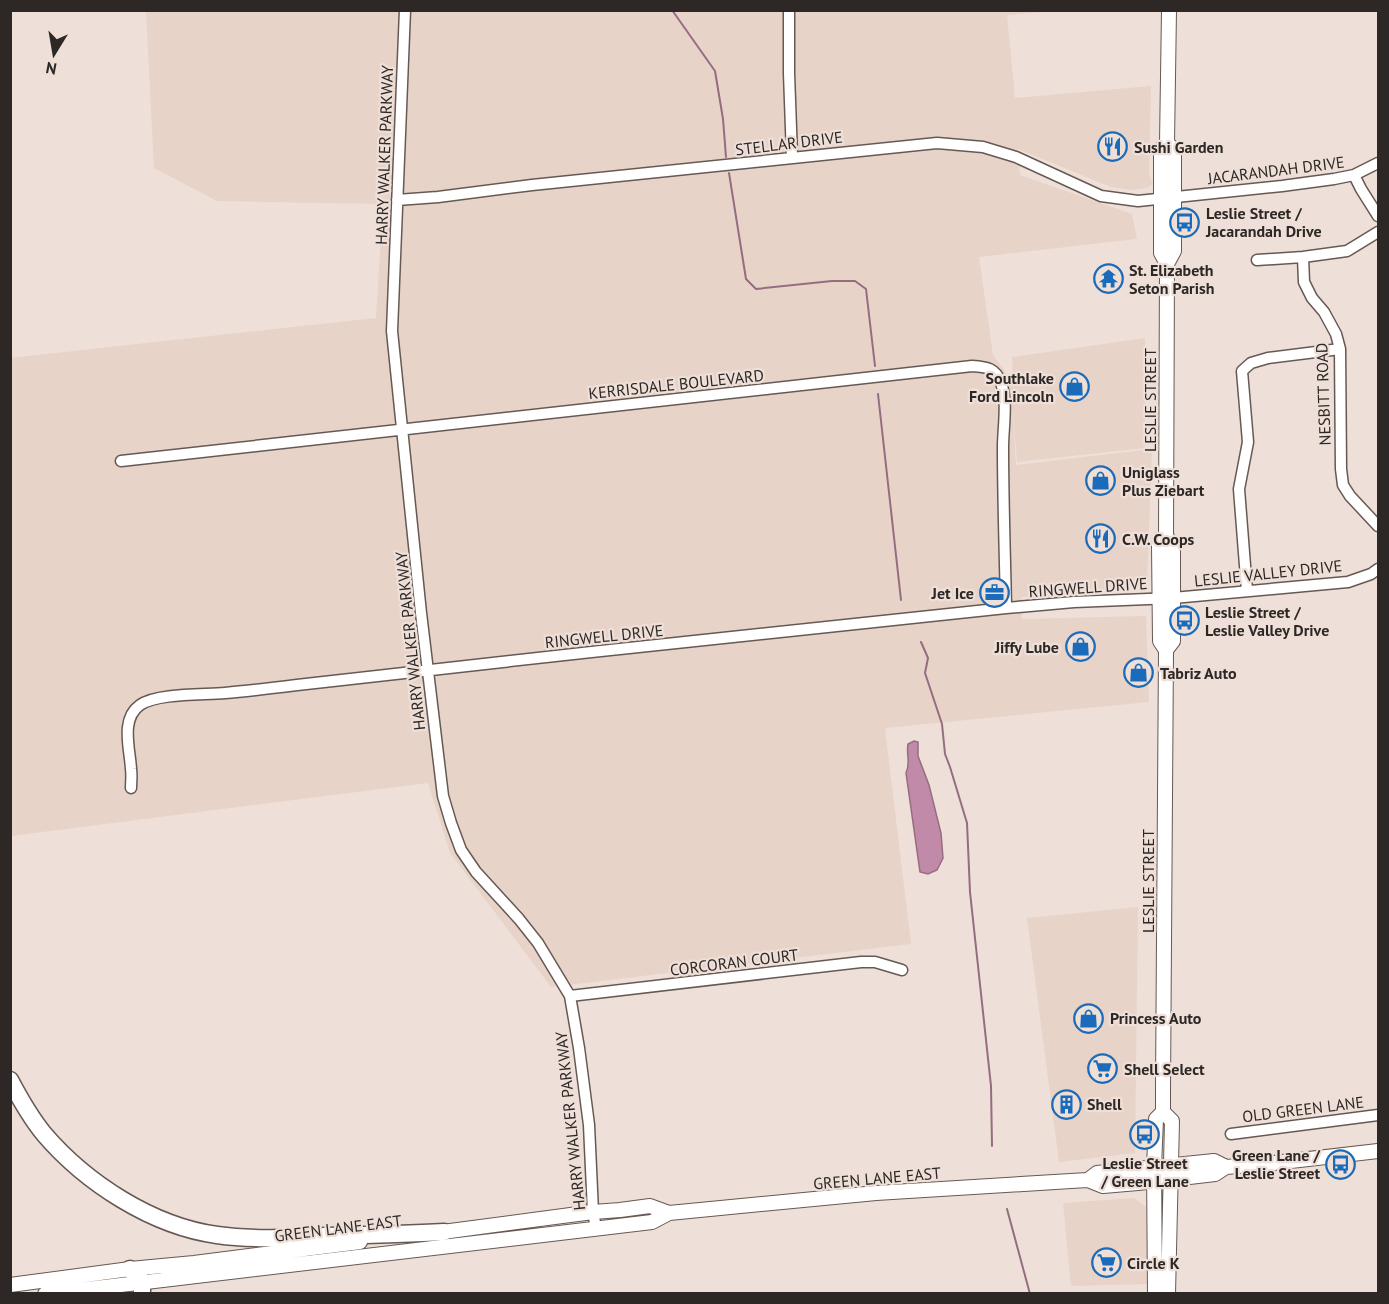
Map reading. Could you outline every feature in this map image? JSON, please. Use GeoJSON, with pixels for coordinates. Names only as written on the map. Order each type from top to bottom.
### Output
{"type":"FeatureCollection","features":[{"type":"Feature","properties":{"kind":"highway"},"geometry":{"type":"LineString","coordinates":[[10,1080],[42,1132],[65,1157],[87,1176],[162,1221],[192,1231],[261,1239],[444,1232]]}},
{"type":"Feature","properties":{"kind":"main road","name":"LESLIE STREET"},"geometry":{"type":"LineString","coordinates":[[1155,1293],[1156,1119],[1163,1112],[1166,650],[1173,642],[1166,598],[1173,544],[1166,537],[1167,264],[1161,253],[1167,198],[1161,149],[1167,143],[1169,10]]}},
{"type":"Feature","properties":{"kind":"main road","name":"LESLIE STREET"},"geometry":{"type":"LineString","coordinates":[[1163,1112],[1172,1121],[1168,1293]]}},
{"type":"Feature","properties":{"kind":"main road","name":"GREEN LANE EAST"},"geometry":{"type":"LineString","coordinates":[[45,1293],[652,1222],[669,1213],[876,1193],[1088,1180],[1098,1173],[1170,1172],[1214,1161],[1226,1167],[1378,1151]]}},
{"type":"Feature","properties":{"kind":"main road","name":"GREEN LANE EAST"},"geometry":{"type":"LineString","coordinates":[[10,1285],[138,1281],[194,1263],[650,1206],[669,1213]]}},
{"type":"Feature","properties":{"kind":"street","name":"HARRY WALKER PARKWAY"},"geometry":{"type":"LineString","coordinates":[[405,10],[392,331],[401,430],[443,796],[461,850],[476,872],[538,943],[570,996],[589,1125],[593,1212],[596,1228]]}},
{"type":"Feature","properties":{"kind":"street"},"geometry":{"type":"LineString","coordinates":[[789,10],[792,157]]}},
{"type":"Feature","properties":{"kind":"street","name":"STELLAR DRIVE"},"geometry":{"type":"LineString","coordinates":[[397,200],[919,143],[983,147],[1016,157],[1101,196],[1138,201],[1167,198]]}},
{"type":"Feature","properties":{"kind":"street","name":"JACARANDAH DRIVE"},"geometry":{"type":"LineString","coordinates":[[1167,198],[1282,186],[1354,175],[1378,163]]}},
{"type":"Feature","properties":{"kind":"street"},"geometry":{"type":"LineString","coordinates":[[1354,175],[1378,216]]}},
{"type":"Feature","properties":{"kind":"street"},"geometry":{"type":"LineString","coordinates":[[1257,260],[1347,251],[1378,232]]}},
{"type":"Feature","properties":{"kind":"street","name":"NESBITT ROAD"},"geometry":{"type":"LineString","coordinates":[[1303,257],[1304,282],[1336,334],[1340,349],[1343,485],[1350,496],[1378,526]]}},
{"type":"Feature","properties":{"kind":"street"},"geometry":{"type":"LineString","coordinates":[[1247,591],[1239,489],[1248,442],[1242,371],[1251,363],[1268,358],[1340,349]]}},
{"type":"Feature","properties":{"kind":"street","name":"KERRISDALE BOULEVARD"},"geometry":{"type":"LineString","coordinates":[[121,461],[972,366],[991,369],[1001,382],[1004,395],[1006,608]]}},
{"type":"Feature","properties":{"kind":"street","name":"LESLIE VALLEY DRIVE"},"geometry":{"type":"LineString","coordinates":[[1166,598],[1348,582],[1371,574],[1378,569]]}},
{"type":"Feature","properties":{"kind":"street","name":"RINGWELL DRIVE"},"geometry":{"type":"LineString","coordinates":[[131,788],[132,770],[128,747],[128,725],[138,706],[147,701],[175,696],[227,693],[1006,608],[1166,598]]}},
{"type":"Feature","properties":{"kind":"street","name":"CORCORAN COURT"},"geometry":{"type":"LineString","coordinates":[[570,996],[861,962],[875,962],[902,970]]}},
{"type":"Feature","properties":{"kind":"street","name":"OLD GREEN LANE"},"geometry":{"type":"LineString","coordinates":[[1231,1134],[1378,1115]]}},
{"type":"Feature","properties":{"kind":"shaded area"},"geometry":{"type":"Polygon","coordinates":[[[146,11],[1054,11],[1007,15],[1015,98],[1151,86],[1149,174],[1153,184],[1147,188],[1132,190],[1111,187],[1018,149],[1020,175],[1132,214],[1137,239],[979,257],[993,355],[1013,382],[1012,357],[1145,338],[1145,448],[1017,462],[1013,408],[1016,465],[1152,449],[1147,585],[1022,597],[1022,619],[1146,616],[1149,702],[885,728],[911,944],[551,987],[450,853],[428,783],[11,836],[10,358],[376,318],[383,204],[217,201],[154,168],[146,11]]]}},
{"type":"Feature","properties":{"kind":"shaded area"},"geometry":{"type":"Polygon","coordinates":[[[918,742],[918,756],[929,785],[941,833],[943,858],[937,870],[928,874],[920,872],[906,773],[908,744],[918,742]]]}},
{"type":"Feature","properties":{"kind":"shaded area"},"geometry":{"type":"Polygon","coordinates":[[[1138,907],[1135,1153],[1059,1162],[1027,918],[1138,907]]]}},
{"type":"Feature","properties":{"kind":"shaded area"},"geometry":{"type":"Polygon","coordinates":[[[1134,1198],[1146,1207],[1148,1284],[1071,1286],[1063,1203],[1134,1198]]]}},
{"type":"Feature","properties":{"kind":"waterway"},"geometry":{"type":"LineString","coordinates":[[672,10],[715,71],[723,119],[726,157]]}},
{"type":"Feature","properties":{"kind":"waterway"},"geometry":{"type":"LineString","coordinates":[[729,173],[746,279],[756,289],[832,281],[855,281],[866,289],[875,366]]}},
{"type":"Feature","properties":{"kind":"waterway"},"geometry":{"type":"LineString","coordinates":[[878,394],[901,600]]}},
{"type":"Feature","properties":{"kind":"waterway"},"geometry":{"type":"LineString","coordinates":[[921,642],[928,658],[925,673],[942,724],[945,754],[967,823],[970,892],[991,1086],[992,1146]]}},
{"type":"Feature","properties":{"kind":"waterway"},"geometry":{"type":"LineString","coordinates":[[1007,1209],[1030,1294]]}},
{"type":"Feature","properties":{"kind":"place","name":"Sushi Garden"},"geometry":{"type":"Point","coordinates":[1113,147]}},
{"type":"Feature","properties":{"kind":"place","name":"Leslie Street / Jacarandah Drive"},"geometry":{"type":"Point","coordinates":[1185,222]}},
{"type":"Feature","properties":{"kind":"place","name":"St. Elizabeth Seton Parish"},"geometry":{"type":"Point","coordinates":[1108,279]}},
{"type":"Feature","properties":{"kind":"place","name":"Southlake Ford Lincoln"},"geometry":{"type":"Point","coordinates":[1075,387]}},
{"type":"Feature","properties":{"kind":"place","name":"Uniglass Plus Ziebart"},"geometry":{"type":"Point","coordinates":[1101,481]}},
{"type":"Feature","properties":{"kind":"place","name":"C.W. Coops"},"geometry":{"type":"Point","coordinates":[1101,539]}},
{"type":"Feature","properties":{"kind":"place","name":"Jet Ice"},"geometry":{"type":"Point","coordinates":[995,593]}},
{"type":"Feature","properties":{"kind":"place","name":"Leslie Street / Leslie Valley Drive"},"geometry":{"type":"Point","coordinates":[1184,621]}},
{"type":"Feature","properties":{"kind":"place","name":"Jiffy Lube"},"geometry":{"type":"Point","coordinates":[1080,647]}},
{"type":"Feature","properties":{"kind":"place","name":"Tabriz Auto"},"geometry":{"type":"Point","coordinates":[1139,673]}},
{"type":"Feature","properties":{"kind":"place","name":"Princess Auto"},"geometry":{"type":"Point","coordinates":[1089,1018]}},
{"type":"Feature","properties":{"kind":"place","name":"Shell Select"},"geometry":{"type":"Point","coordinates":[1103,1069]}},
{"type":"Feature","properties":{"kind":"place","name":"Shell"},"geometry":{"type":"Point","coordinates":[1066,1104]}},
{"type":"Feature","properties":{"kind":"place","name":"Leslie Street / Green Lane"},"geometry":{"type":"Point","coordinates":[1145,1135]}},
{"type":"Feature","properties":{"kind":"place","name":"Green Lane / Leslie Street"},"geometry":{"type":"Point","coordinates":[1341,1164]}},
{"type":"Feature","properties":{"kind":"place","name":"Circle K"},"geometry":{"type":"Point","coordinates":[1106,1263]}}]}
